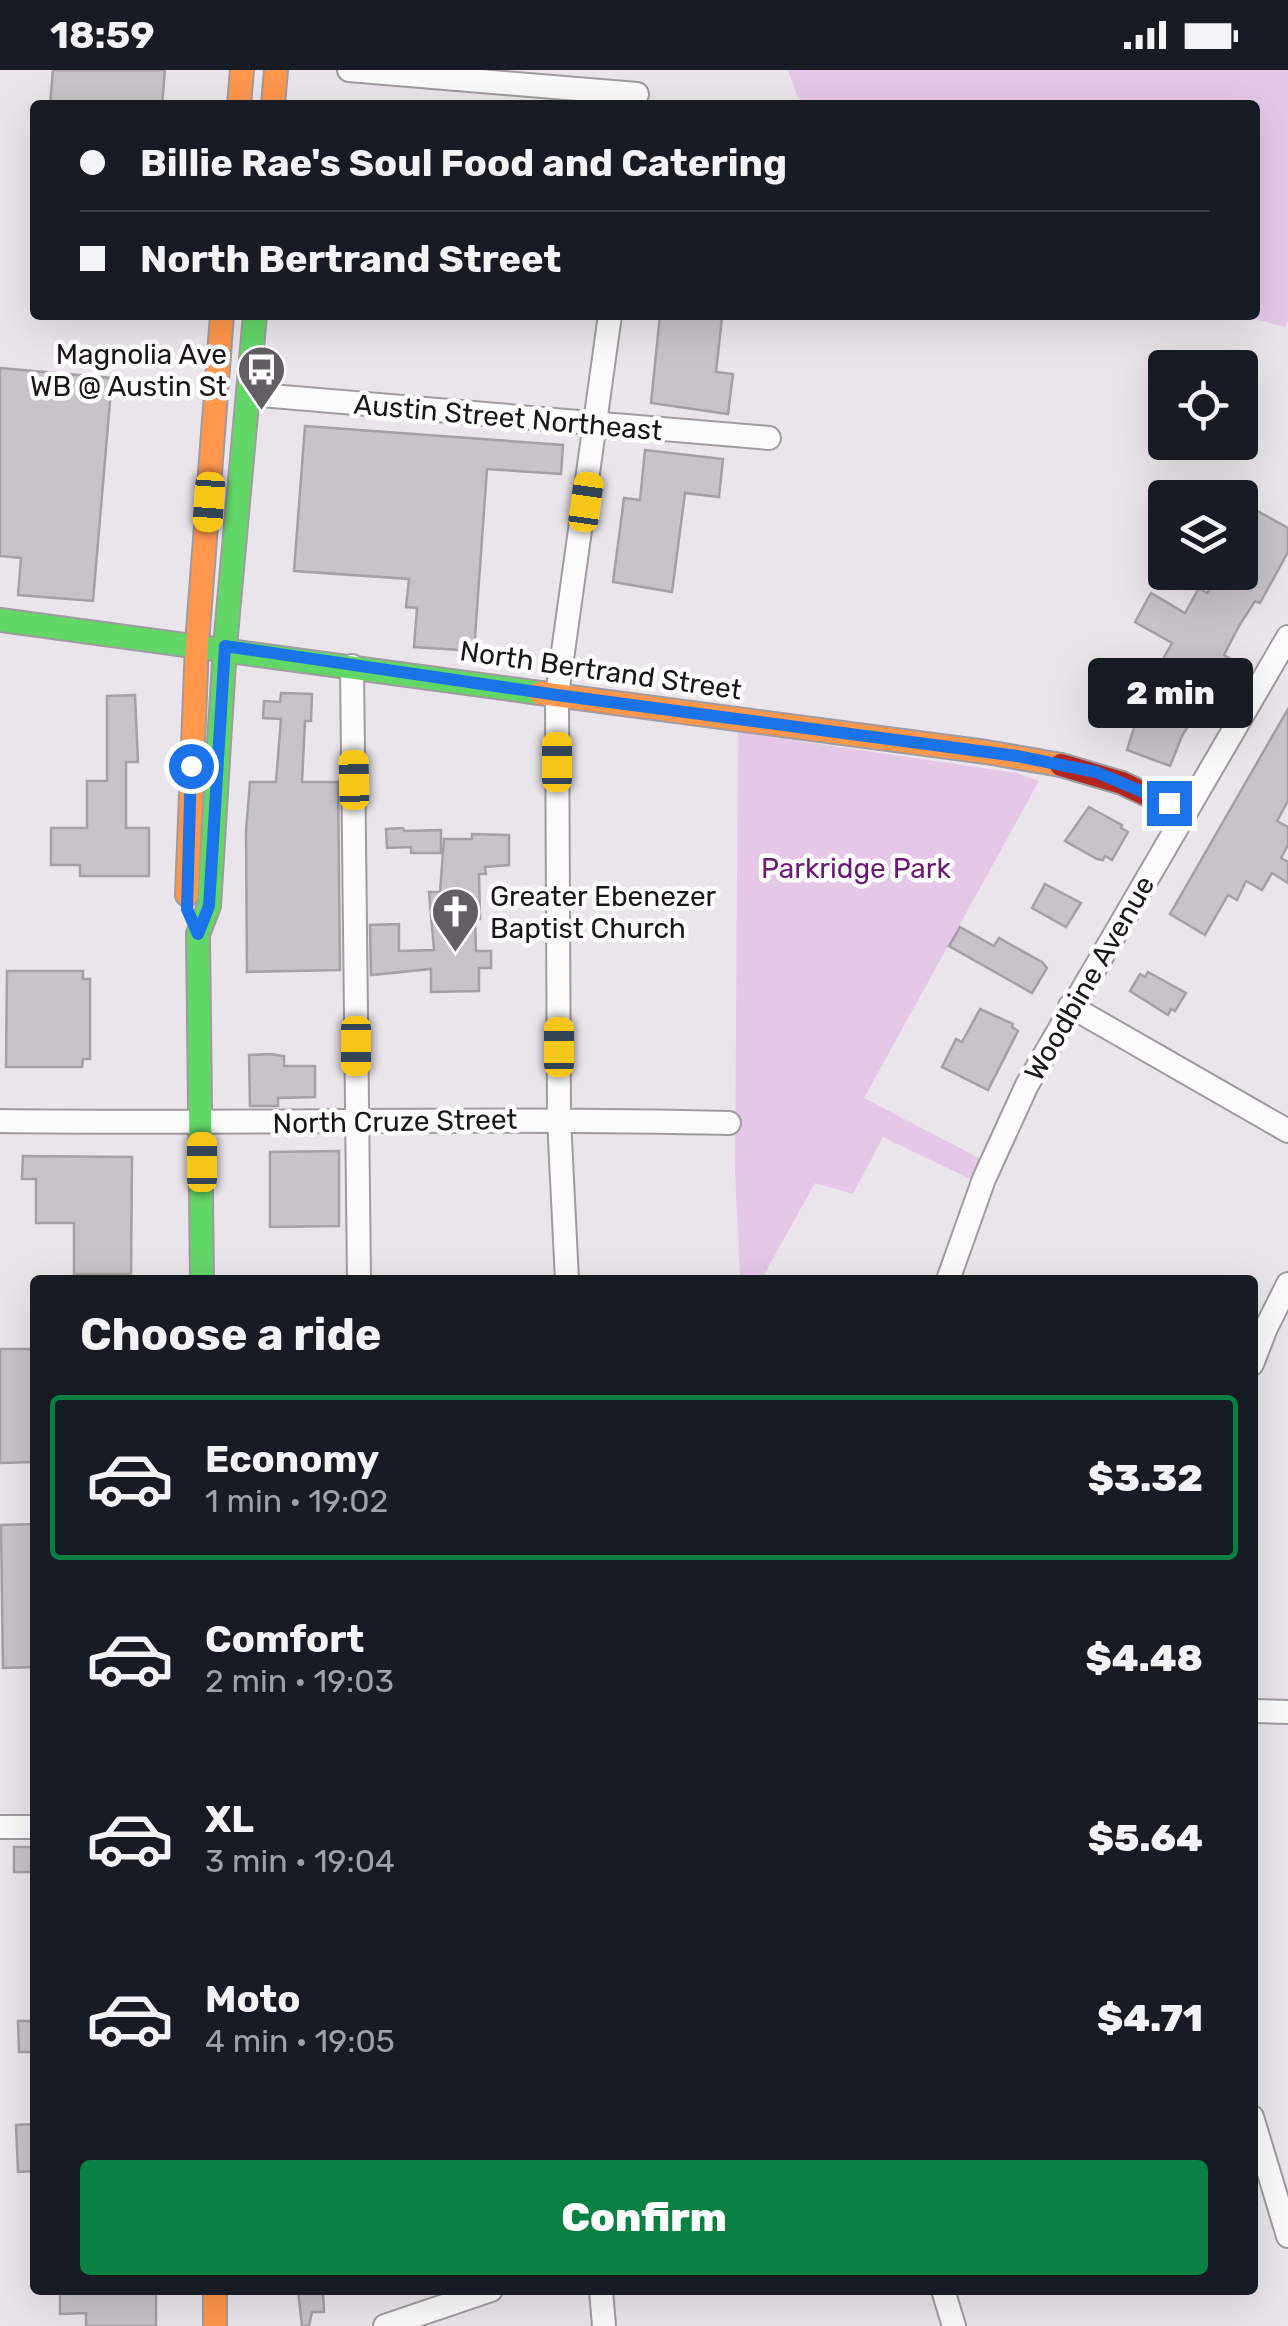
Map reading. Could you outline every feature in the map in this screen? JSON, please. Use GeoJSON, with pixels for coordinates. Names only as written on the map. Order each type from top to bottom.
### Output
{"type":"FeatureCollection","features":[{"type":"Feature","properties":{"kind":"main road"},"geometry":{"type":"LineString","coordinates":[[239,100],[242,70]]}},
{"type":"Feature","properties":{"kind":"main road"},"geometry":{"type":"LineString","coordinates":[[273,100],[276,70]]}},
{"type":"Feature","properties":{"kind":"main road"},"geometry":{"type":"LineString","coordinates":[[198,934],[187,909],[197,644],[222,320]]}},
{"type":"Feature","properties":{"kind":"main road"},"geometry":{"type":"LineString","coordinates":[[202,1275],[198,934],[209,906],[225,646],[255,320]]}},
{"type":"Feature","properties":{"kind":"main road","name":"North Bertrand Street"},"geometry":{"type":"LineString","coordinates":[[0,620],[225,646],[1017,756],[1096,772],[1185,813]]}},
{"type":"Feature","properties":{"kind":"main road"},"geometry":{"type":"LineString","coordinates":[[214,2295],[215,2326]]}},
{"type":"Feature","properties":{"kind":"street"},"geometry":{"type":"LineString","coordinates":[[349,70],[637,90]]}},
{"type":"Feature","properties":{"kind":"street"},"geometry":{"type":"LineString","coordinates":[[566,1275],[559,1119],[557,695],[609,320]]}},
{"type":"Feature","properties":{"kind":"street","name":"Austin Street Northeast"},"geometry":{"type":"LineString","coordinates":[[248,394],[768,438]]}},
{"type":"Feature","properties":{"kind":"street","name":"Woodbine Avenue"},"geometry":{"type":"LineString","coordinates":[[950,1275],[984,1178],[1027,1085],[1288,637]]}},
{"type":"Feature","properties":{"kind":"street"},"geometry":{"type":"LineString","coordinates":[[352,666],[359,1275]]}},
{"type":"Feature","properties":{"kind":"street"},"geometry":{"type":"LineString","coordinates":[[1070,1006],[1288,1131]]}},
{"type":"Feature","properties":{"kind":"street","name":"North Cruze Street"},"geometry":{"type":"LineString","coordinates":[[0,1121],[559,1119],[729,1123]]}},
{"type":"Feature","properties":{"kind":"street"},"geometry":{"type":"LineString","coordinates":[[1258,1351],[1288,1284]]}},
{"type":"Feature","properties":{"kind":"street"},"geometry":{"type":"LineString","coordinates":[[1258,1711],[1288,1712]]}},
{"type":"Feature","properties":{"kind":"street"},"geometry":{"type":"LineString","coordinates":[[0,1827],[30,1827]]}},
{"type":"Feature","properties":{"kind":"street"},"geometry":{"type":"LineString","coordinates":[[1258,2136],[1287,2232]]}},
{"type":"Feature","properties":{"kind":"street"},"geometry":{"type":"LineString","coordinates":[[601,2295],[604,2326]]}},
{"type":"Feature","properties":{"kind":"street"},"geometry":{"type":"LineString","coordinates":[[945,2295],[954,2326]]}},
{"type":"Feature","properties":{"kind":"street"},"geometry":{"type":"LineString","coordinates":[[385,2326],[438,2299]]}},
{"type":"Feature","properties":{"kind":"green space"},"geometry":{"type":"Polygon","coordinates":[[[788,70],[1288,70],[1288,321],[1285,327],[1259,320],[1260,100],[801,100],[788,70]]]}},
{"type":"Feature","properties":{"kind":"green space","name":"Parkridge Park"},"geometry":{"type":"Polygon","coordinates":[[[738,732],[1016,773],[1039,781],[864,1098],[981,1159],[972,1180],[883,1137],[853,1194],[815,1183],[764,1275],[740,1275],[735,1173],[738,732]]]}},
{"type":"Feature","properties":{"kind":"building"},"geometry":{"type":"Polygon","coordinates":[[[53,70],[165,70],[162,100],[50,100],[53,70]]]}},
{"type":"Feature","properties":{"kind":"building"},"geometry":{"type":"Polygon","coordinates":[[[659,320],[722,320],[716,372],[733,374],[728,414],[651,403],[659,320]]]}},
{"type":"Feature","properties":{"kind":"building"},"geometry":{"type":"Polygon","coordinates":[[[0,368],[112,378],[93,601],[18,595],[21,558],[0,556],[0,368]]]}},
{"type":"Feature","properties":{"kind":"building"},"geometry":{"type":"Polygon","coordinates":[[[305,426],[563,445],[561,474],[487,469],[474,651],[414,647],[417,608],[406,607],[409,579],[294,571],[305,426]]]}},
{"type":"Feature","properties":{"kind":"building"},"geometry":{"type":"Polygon","coordinates":[[[645,450],[723,459],[719,497],[685,493],[672,592],[613,582],[624,498],[640,500],[645,450]]]}},
{"type":"Feature","properties":{"kind":"building"},"geometry":{"type":"Polygon","coordinates":[[[1258,511],[1288,528],[1288,552],[1260,603],[1255,601],[1239,626],[1224,655],[1229,658],[1182,736],[1170,766],[1127,750],[1142,703],[1139,701],[1172,643],[1135,622],[1151,593],[1185,613],[1198,590],[1258,590],[1258,511]]]}},
{"type":"Feature","properties":{"kind":"building"},"geometry":{"type":"Polygon","coordinates":[[[281,693],[312,694],[311,721],[305,721],[302,782],[338,782],[340,970],[247,972],[246,831],[250,782],[276,782],[281,719],[263,718],[264,701],[280,702],[281,693]]]}},
{"type":"Feature","properties":{"kind":"building"},"geometry":{"type":"Polygon","coordinates":[[[135,695],[138,762],[126,762],[126,828],[149,828],[149,876],[80,876],[80,865],[51,865],[51,828],[87,828],[87,781],[107,781],[107,696],[135,695]]]}},
{"type":"Feature","properties":{"kind":"building"},"geometry":{"type":"Polygon","coordinates":[[[1288,709],[1288,801],[1277,821],[1288,827],[1288,845],[1281,858],[1288,862],[1288,883],[1272,873],[1262,890],[1246,881],[1237,900],[1228,895],[1205,935],[1170,914],[1288,709]]]}},
{"type":"Feature","properties":{"kind":"building"},"geometry":{"type":"Polygon","coordinates":[[[1089,807],[1128,832],[1112,860],[1105,856],[1103,860],[1097,859],[1065,841],[1089,807]]]}},
{"type":"Feature","properties":{"kind":"building"},"geometry":{"type":"Polygon","coordinates":[[[386,829],[441,830],[441,853],[411,853],[411,847],[387,848],[386,829]]]}},
{"type":"Feature","properties":{"kind":"building"},"geometry":{"type":"Polygon","coordinates":[[[472,834],[509,835],[509,865],[485,867],[486,874],[479,874],[476,951],[491,951],[491,968],[479,968],[479,991],[431,992],[431,969],[371,975],[370,925],[399,924],[399,951],[434,950],[429,892],[440,892],[444,839],[472,839],[472,834]]]}},
{"type":"Feature","properties":{"kind":"building"},"geometry":{"type":"Polygon","coordinates":[[[1045,884],[1081,903],[1066,927],[1032,908],[1045,884]]]}},
{"type":"Feature","properties":{"kind":"building"},"geometry":{"type":"Polygon","coordinates":[[[960,927],[994,946],[999,938],[1042,962],[1047,968],[1032,993],[949,946],[960,927]]]}},
{"type":"Feature","properties":{"kind":"building"},"geometry":{"type":"Polygon","coordinates":[[[7,971],[83,971],[83,979],[90,979],[90,1059],[83,1059],[82,1067],[6,1067],[7,971]]]}},
{"type":"Feature","properties":{"kind":"building"},"geometry":{"type":"Polygon","coordinates":[[[1148,972],[1186,993],[1175,1011],[1171,1009],[1168,1015],[1130,991],[1140,974],[1145,977],[1148,972]]]}},
{"type":"Feature","properties":{"kind":"building"},"geometry":{"type":"Polygon","coordinates":[[[980,1009],[1013,1024],[1018,1031],[988,1090],[942,1067],[956,1039],[962,1042],[980,1009]]]}},
{"type":"Feature","properties":{"kind":"building"},"geometry":{"type":"Polygon","coordinates":[[[249,1055],[284,1056],[284,1066],[315,1066],[315,1097],[278,1098],[278,1106],[250,1106],[249,1055]]]}},
{"type":"Feature","properties":{"kind":"building"},"geometry":{"type":"Polygon","coordinates":[[[339,1151],[339,1226],[270,1227],[270,1152],[339,1151]]]}},
{"type":"Feature","properties":{"kind":"building"},"geometry":{"type":"Polygon","coordinates":[[[23,1156],[132,1157],[131,1274],[74,1274],[74,1223],[36,1223],[36,1179],[22,1179],[23,1156]]]}},
{"type":"Feature","properties":{"kind":"building"},"geometry":{"type":"Polygon","coordinates":[[[0,1349],[30,1349],[30,1462],[0,1463],[0,1349]]]}},
{"type":"Feature","properties":{"kind":"building"},"geometry":{"type":"Polygon","coordinates":[[[30,1524],[30,1667],[3,1668],[1,1525],[30,1524]]]}},
{"type":"Feature","properties":{"kind":"building"},"geometry":{"type":"Polygon","coordinates":[[[14,1847],[30,1847],[30,1872],[14,1872],[14,1847]]]}},
{"type":"Feature","properties":{"kind":"building"},"geometry":{"type":"Polygon","coordinates":[[[18,2021],[30,2021],[30,2052],[19,2052],[18,2021]]]}},
{"type":"Feature","properties":{"kind":"building"},"geometry":{"type":"Polygon","coordinates":[[[30,2124],[30,2171],[18,2172],[16,2125],[30,2124]]]}},
{"type":"Feature","properties":{"kind":"building"},"geometry":{"type":"Polygon","coordinates":[[[60,2295],[156,2295],[156,2326],[86,2326],[86,2313],[60,2314],[60,2295]]]}},
{"type":"Feature","properties":{"kind":"building"},"geometry":{"type":"Polygon","coordinates":[[[299,2295],[323,2295],[324,2312],[312,2312],[309,2326],[302,2326],[299,2295]]]}},
{"type":"Feature","properties":{"kind":"traffic: fast"},"geometry":{"type":"LineString","coordinates":[[202,1275],[198,934],[209,906],[225,646],[255,320]]}},
{"type":"Feature","properties":{"kind":"traffic: fast"},"geometry":{"type":"LineString","coordinates":[[0,620],[540,693]]}},
{"type":"Feature","properties":{"kind":"traffic: slow"},"geometry":{"type":"LineString","coordinates":[[239,100],[242,70]]}},
{"type":"Feature","properties":{"kind":"traffic: slow"},"geometry":{"type":"LineString","coordinates":[[273,100],[276,70]]}},
{"type":"Feature","properties":{"kind":"traffic: slow"},"geometry":{"type":"LineString","coordinates":[[187,895],[197,644],[222,320]]}},
{"type":"Feature","properties":{"kind":"traffic: slow"},"geometry":{"type":"LineString","coordinates":[[540,693],[1061,765]]}},
{"type":"Feature","properties":{"kind":"traffic: slow"},"geometry":{"type":"LineString","coordinates":[[215,2295],[215,2326]]}},
{"type":"Feature","properties":{"kind":"traffic: jam"},"geometry":{"type":"LineString","coordinates":[[1061,765],[1122,783],[1185,813]]}},
{"type":"Feature","properties":{"kind":"place","name":"Magnolia Ave WB @ Austin St"},"geometry":{"type":"Point","coordinates":[262,412]}},
{"type":"Feature","properties":{"kind":"place","name":"Greater Ebenezer Baptist Church"},"geometry":{"type":"Point","coordinates":[455,954]}},
{"type":"Feature","properties":{"kind":"route"},"geometry":{"type":"LineString","coordinates":[[191,766],[187,909],[198,934],[209,906],[225,646],[1017,756],[1096,772],[1169,803]]}}]}
